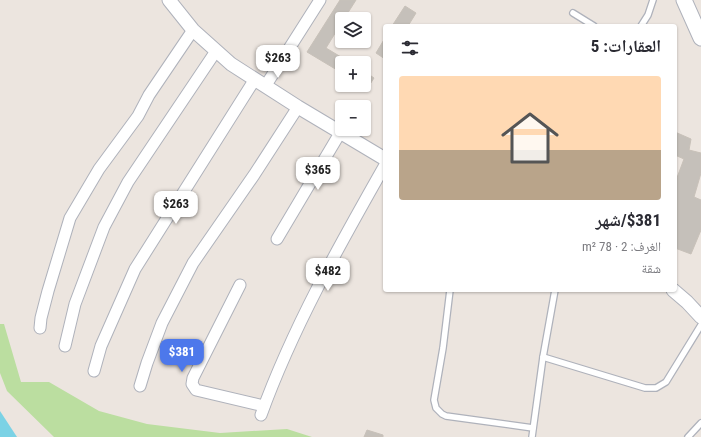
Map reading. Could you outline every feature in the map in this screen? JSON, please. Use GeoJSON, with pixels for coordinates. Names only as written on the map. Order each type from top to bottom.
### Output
{"type":"FeatureCollection","features":[{"type":"Feature","properties":{"kind":"main road"},"geometry":{"type":"LineString","coordinates":[[684,0],[701,38]]}},
{"type":"Feature","properties":{"kind":"street"},"geometry":{"type":"LineString","coordinates":[[94,371],[100,346],[135,269],[260,82],[320,0]]}},
{"type":"Feature","properties":{"kind":"street"},"geometry":{"type":"LineString","coordinates":[[173,2],[193,30],[231,64],[335,130]]}},
{"type":"Feature","properties":{"kind":"street"},"geometry":{"type":"LineString","coordinates":[[40,328],[50,284],[70,218],[99,169],[138,116],[149,95],[193,30]]}},
{"type":"Feature","properties":{"kind":"street"},"geometry":{"type":"LineString","coordinates":[[65,346],[75,304],[94,250],[104,227],[128,182],[216,52]]}},
{"type":"Feature","properties":{"kind":"street"},"geometry":{"type":"LineString","coordinates":[[140,386],[162,324],[193,263],[298,107]]}},
{"type":"Feature","properties":{"kind":"street"},"geometry":{"type":"LineString","coordinates":[[277,239],[338,136]]}},
{"type":"Feature","properties":{"kind":"street"},"geometry":{"type":"LineString","coordinates":[[345,136],[383,159]]}},
{"type":"Feature","properties":{"kind":"street"},"geometry":{"type":"LineString","coordinates":[[240,285],[193,378],[192,384],[196,390],[263,410],[276,375],[317,288],[383,169]]}},
{"type":"Feature","properties":{"kind":"street"},"geometry":{"type":"LineString","coordinates":[[675,292],[701,317]]}},
{"type":"Feature","properties":{"kind":"lane"},"geometry":{"type":"LineString","coordinates":[[642,24],[648,15],[653,0]]}},
{"type":"Feature","properties":{"kind":"lane"},"geometry":{"type":"LineString","coordinates":[[573,13],[591,24]]}},
{"type":"Feature","properties":{"kind":"lane"},"geometry":{"type":"LineString","coordinates":[[450,292],[442,354],[434,400],[436,408],[446,416],[533,428]]}},
{"type":"Feature","properties":{"kind":"lane"},"geometry":{"type":"LineString","coordinates":[[532,437],[543,357],[555,292]]}},
{"type":"Feature","properties":{"kind":"lane"},"geometry":{"type":"LineString","coordinates":[[543,357],[645,388],[656,388],[666,382],[701,325]]}},
{"type":"Feature","properties":{"kind":"lane"},"geometry":{"type":"LineString","coordinates":[[688,437],[701,423]]}},
{"type":"Feature","properties":{"kind":"green space"},"geometry":{"type":"Polygon","coordinates":[[[0,324],[4,324],[21,382],[49,382],[99,411],[147,424],[220,433],[287,429],[312,437],[54,437],[7,391],[0,373],[0,324]]]}},
{"type":"Feature","properties":{"kind":"water"},"geometry":{"type":"Polygon","coordinates":[[[0,411],[17,437],[0,437],[0,411]]]}},
{"type":"Feature","properties":{"kind":"building"},"geometry":{"type":"Polygon","coordinates":[[[340,0],[356,0],[348,12],[335,12],[335,33],[326,48],[339,56],[335,56],[335,69],[307,52],[340,0]]]}},
{"type":"Feature","properties":{"kind":"building"},"geometry":{"type":"Polygon","coordinates":[[[405,6],[416,13],[409,24],[393,24],[405,6]]]}},
{"type":"Feature","properties":{"kind":"building"},"geometry":{"type":"Polygon","coordinates":[[[383,41],[383,58],[376,53],[383,41]]]}},
{"type":"Feature","properties":{"kind":"building"},"geometry":{"type":"Polygon","coordinates":[[[371,76],[374,78],[371,83],[371,76]]]}},
{"type":"Feature","properties":{"kind":"building"},"geometry":{"type":"Polygon","coordinates":[[[677,133],[691,139],[689,150],[701,153],[701,173],[694,197],[701,200],[701,230],[691,254],[677,249],[677,178],[684,159],[677,156],[677,133]]]}},
{"type":"Feature","properties":{"kind":"building"},"geometry":{"type":"Polygon","coordinates":[[[367,430],[383,435],[383,437],[364,437],[367,430]]]}}]}
